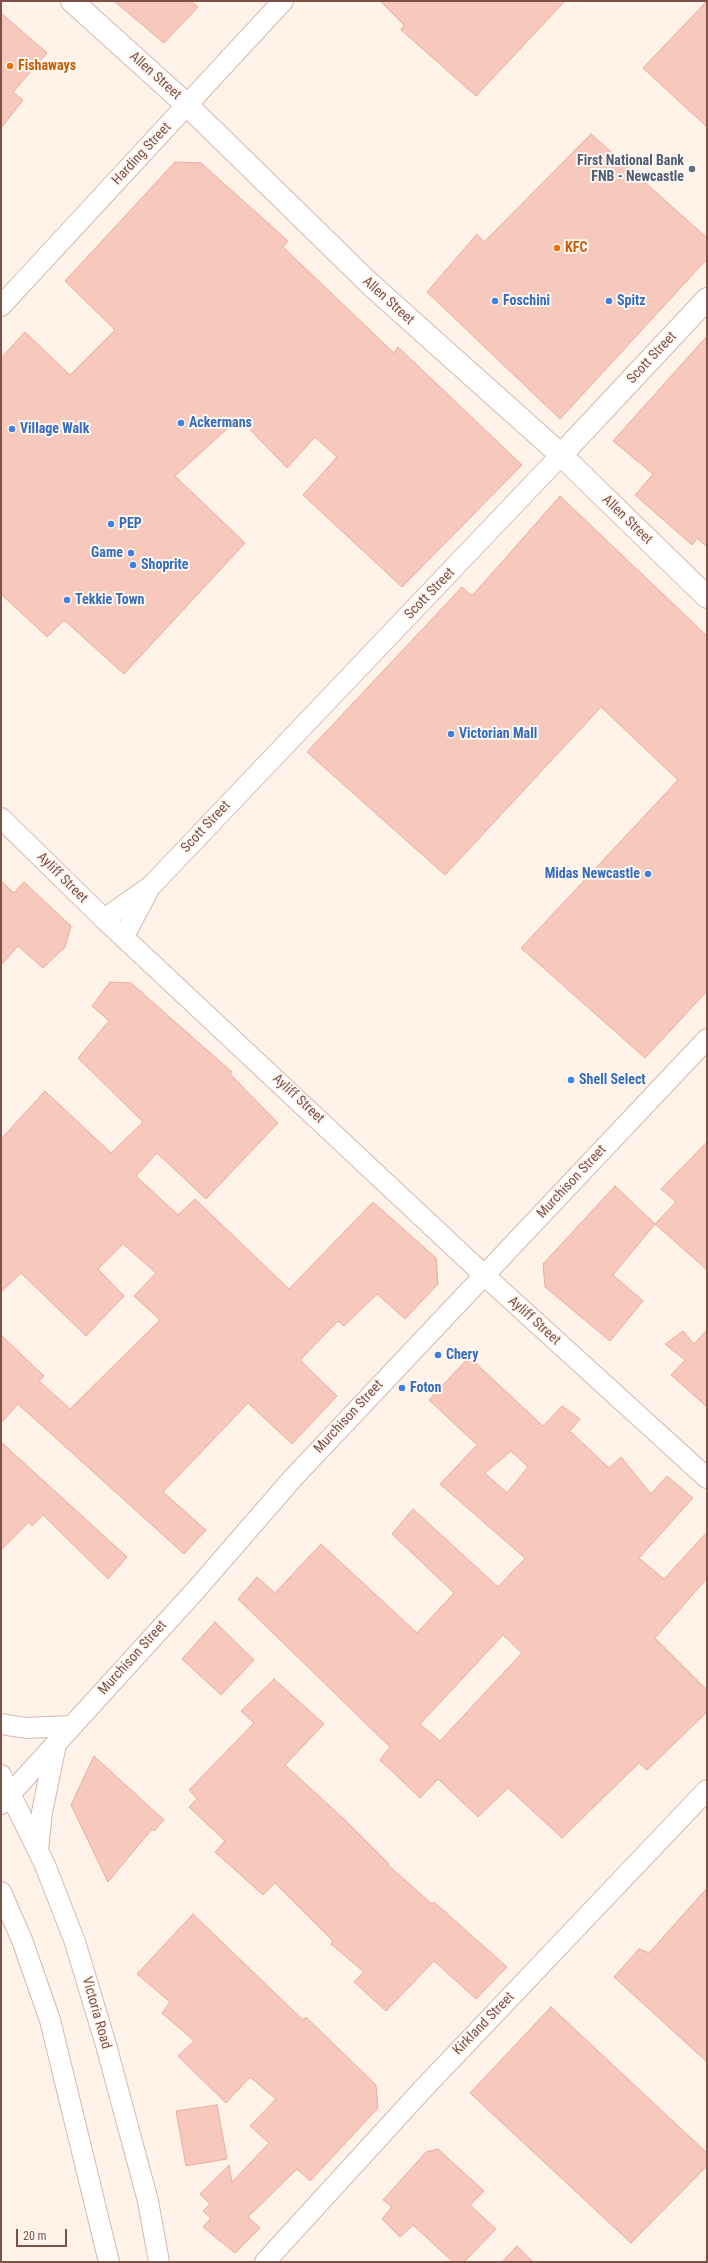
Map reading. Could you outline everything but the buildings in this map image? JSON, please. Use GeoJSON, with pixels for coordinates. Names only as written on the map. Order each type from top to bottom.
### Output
{"type":"FeatureCollection","features":[{"type":"Feature","properties":{"kind":"street","name":"Allen Street"},"geometry":{"type":"LineString","coordinates":[[72,1],[187,106],[370,284],[561,456],[707,597]]}},
{"type":"Feature","properties":{"kind":"street","name":"Harding Street"},"geometry":{"type":"LineString","coordinates":[[1,306],[283,1]]}},
{"type":"Feature","properties":{"kind":"street","name":"Scott Street"},"geometry":{"type":"LineString","coordinates":[[104,919],[151,886],[561,456],[707,299]]}},
{"type":"Feature","properties":{"kind":"street","name":"Ayliff Street"},"geometry":{"type":"LineString","coordinates":[[1,818],[104,919],[124,936],[484,1275],[707,1478]]}},
{"type":"Feature","properties":{"kind":"street","name":"Scott Street"},"geometry":{"type":"LineString","coordinates":[[124,936],[151,886]]}},
{"type":"Feature","properties":{"kind":"street","name":"Murchison Street"},"geometry":{"type":"LineString","coordinates":[[6,1799],[195,1591],[292,1478],[707,1039]]}},
{"type":"Feature","properties":{"kind":"street"},"geometry":{"type":"LineString","coordinates":[[1,1724],[26,1728],[71,1726]]}},
{"type":"Feature","properties":{"kind":"street"},"geometry":{"type":"LineString","coordinates":[[38,1849],[42,1812],[57,1742]]}},
{"type":"Feature","properties":{"kind":"street","name":"Victoria Road"},"geometry":{"type":"LineString","coordinates":[[1,1775],[6,1799],[38,1849],[75,1942],[106,2045],[148,2201],[159,2262]]}},
{"type":"Feature","properties":{"kind":"street","name":"Kirkland Street"},"geometry":{"type":"LineString","coordinates":[[265,2262],[423,2089],[707,1790]]}},
{"type":"Feature","properties":{"kind":"street"},"geometry":{"type":"LineString","coordinates":[[1,1892],[22,1940],[50,2020],[109,2262]]}},
{"type":"Feature","properties":{"kind":"place","name":"Fishaways"},"geometry":{"type":"Point","coordinates":[10,66]}},
{"type":"Feature","properties":{"kind":"place","name":"First National Bank FNB - Newcastle"},"geometry":{"type":"Point","coordinates":[692,169]}},
{"type":"Feature","properties":{"kind":"place","name":"KFC"},"geometry":{"type":"Point","coordinates":[557,248]}},
{"type":"Feature","properties":{"kind":"place","name":"Foschini"},"geometry":{"type":"Point","coordinates":[495,301]}},
{"type":"Feature","properties":{"kind":"place","name":"Spitz"},"geometry":{"type":"Point","coordinates":[609,301]}},
{"type":"Feature","properties":{"kind":"place","name":"Ackermans"},"geometry":{"type":"Point","coordinates":[181,423]}},
{"type":"Feature","properties":{"kind":"place","name":"Village Walk"},"geometry":{"type":"Point","coordinates":[12,429]}},
{"type":"Feature","properties":{"kind":"place","name":"PEP"},"geometry":{"type":"Point","coordinates":[111,524]}},
{"type":"Feature","properties":{"kind":"place","name":"Game"},"geometry":{"type":"Point","coordinates":[131,553]}},
{"type":"Feature","properties":{"kind":"place","name":"Shoprite"},"geometry":{"type":"Point","coordinates":[133,565]}},
{"type":"Feature","properties":{"kind":"place","name":"Tekkie Town"},"geometry":{"type":"Point","coordinates":[67,600]}},
{"type":"Feature","properties":{"kind":"place","name":"Victorian Mall"},"geometry":{"type":"Point","coordinates":[451,734]}},
{"type":"Feature","properties":{"kind":"place","name":"Midas Newcastle"},"geometry":{"type":"Point","coordinates":[648,874]}},
{"type":"Feature","properties":{"kind":"place","name":"Shell Select"},"geometry":{"type":"Point","coordinates":[571,1080]}},
{"type":"Feature","properties":{"kind":"place","name":"Chery"},"geometry":{"type":"Point","coordinates":[438,1355]}},
{"type":"Feature","properties":{"kind":"place","name":"Foton"},"geometry":{"type":"Point","coordinates":[402,1388]}}]}
